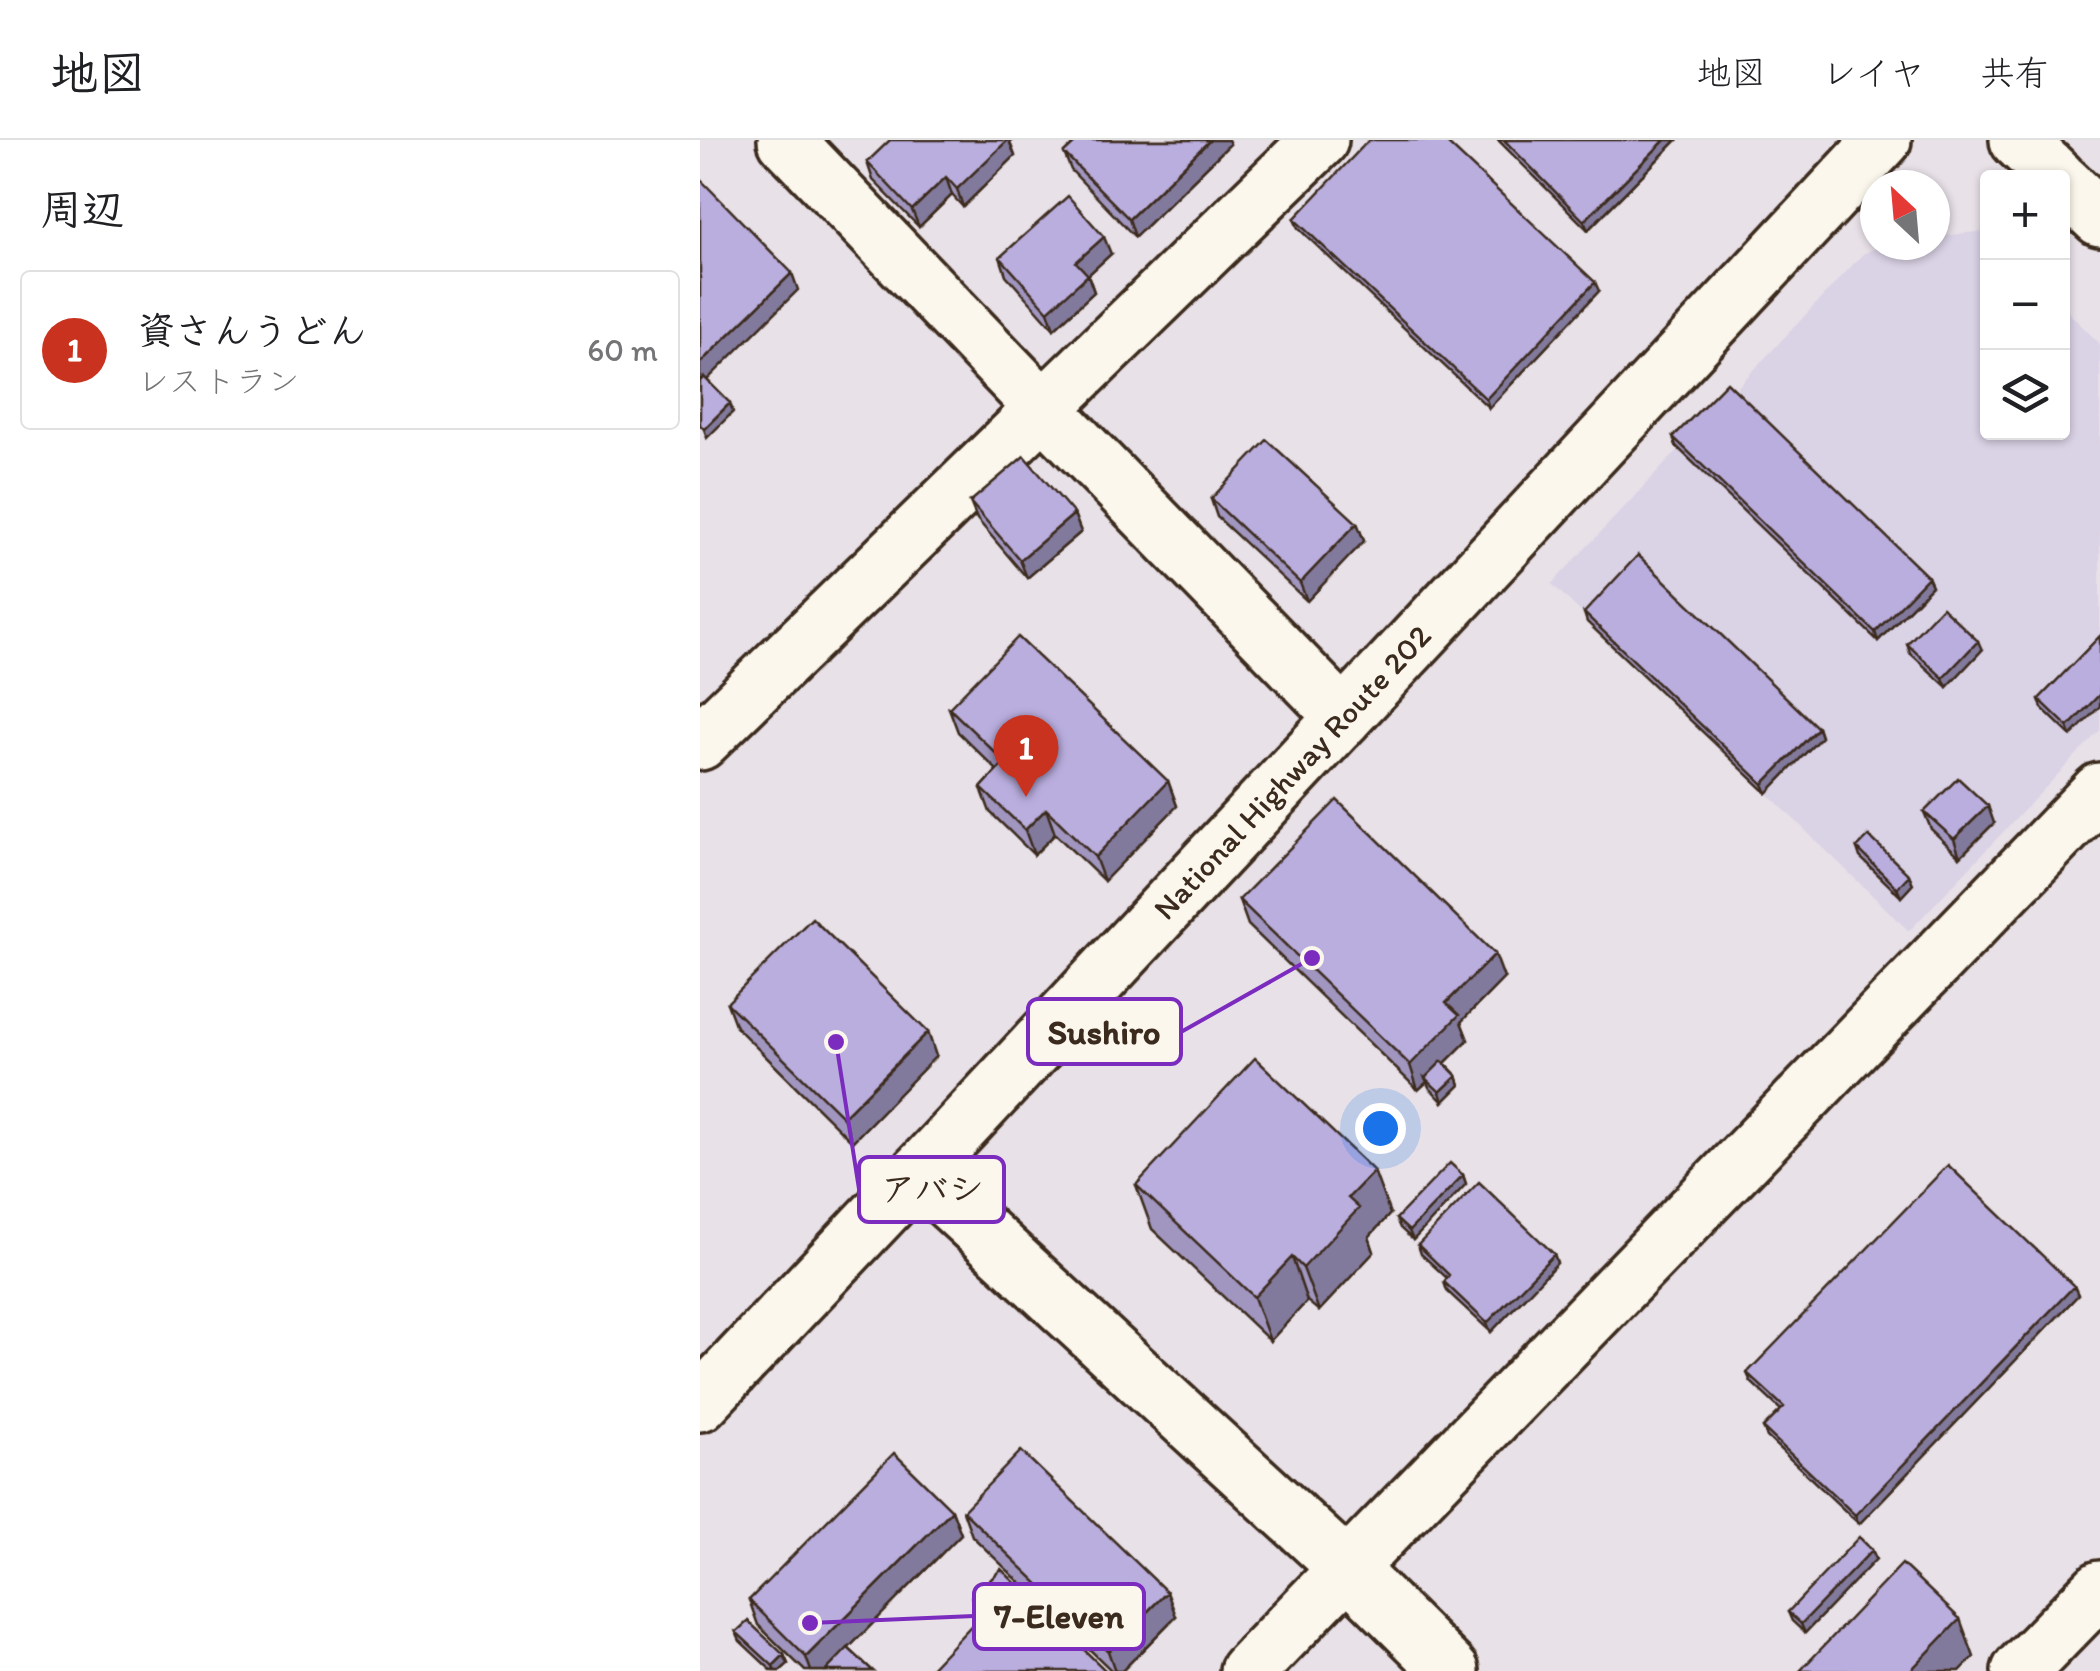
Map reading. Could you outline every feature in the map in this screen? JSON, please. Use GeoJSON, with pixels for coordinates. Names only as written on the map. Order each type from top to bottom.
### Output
{"type":"FeatureCollection","features":[{"type":"Feature","properties":{"kind":"main road"},"geometry":{"type":"LineString","coordinates":[[786,140],[1344,717]]}},
{"type":"Feature","properties":{"kind":"main road"},"geometry":{"type":"LineString","coordinates":[[700,742],[1320,140]]}},
{"type":"Feature","properties":{"kind":"main road","name":"National Highway Route 202"},"geometry":{"type":"LineString","coordinates":[[700,1403],[1882,140]]}},
{"type":"Feature","properties":{"kind":"main road"},"geometry":{"type":"LineString","coordinates":[[2018,140],[2050,170]]}},
{"type":"Feature","properties":{"kind":"main road"},"geometry":{"type":"LineString","coordinates":[[2070,190],[2100,218]]}},
{"type":"Feature","properties":{"kind":"main road"},"geometry":{"type":"LineString","coordinates":[[1248,1671],[2100,791]]}},
{"type":"Feature","properties":{"kind":"main road"},"geometry":{"type":"LineString","coordinates":[[918,1173],[1347,1568],[1451,1671]]}},
{"type":"Feature","properties":{"kind":"main road"},"geometry":{"type":"LineString","coordinates":[[2020,1671],[2100,1589]]}},
{"type":"Feature","properties":{"kind":"shaded area"},"geometry":{"type":"Polygon","coordinates":[[[1980,232],[1980,440],[2070,440],[2070,314],[2100,344],[2100,730],[1909,931],[1552,584],[1860,257],[1950,260],[1950,235],[1980,232]]]}},
{"type":"Feature","properties":{"kind":"building"},"geometry":{"type":"Polygon","coordinates":[[[890,140],[1008,140],[957,189],[946,177],[912,210],[867,162],[890,140]]]}},
{"type":"Feature","properties":{"kind":"building"},"geometry":{"type":"Polygon","coordinates":[[[1078,140],[1210,140],[1129,219],[1064,153],[1078,140]]]}},
{"type":"Feature","properties":{"kind":"building"},"geometry":{"type":"Polygon","coordinates":[[[1369,140],[1444,140],[1595,282],[1486,399],[1294,219],[1369,140]]]}},
{"type":"Feature","properties":{"kind":"building"},"geometry":{"type":"Polygon","coordinates":[[[1504,140],[1665,140],[1584,221],[1504,140]]]}},
{"type":"Feature","properties":{"kind":"building"},"geometry":{"type":"Polygon","coordinates":[[[700,179],[792,273],[700,363],[700,179]]]}},
{"type":"Feature","properties":{"kind":"building"},"geometry":{"type":"Polygon","coordinates":[[[1068,196],[1104,237],[1076,262],[1088,275],[1048,311],[1000,257],[1068,196]]]}},
{"type":"Feature","properties":{"kind":"building"},"geometry":{"type":"Polygon","coordinates":[[[704,377],[730,403],[704,429],[700,425],[700,381],[704,377]]]}},
{"type":"Feature","properties":{"kind":"building"},"geometry":{"type":"Polygon","coordinates":[[[1727,382],[1928,577],[1875,632],[1673,437],[1727,382]]]}},
{"type":"Feature","properties":{"kind":"building"},"geometry":{"type":"Polygon","coordinates":[[[1267,440],[1357,523],[1300,583],[1211,499],[1267,440]]]}},
{"type":"Feature","properties":{"kind":"building"},"geometry":{"type":"Polygon","coordinates":[[[1024,456],[1074,514],[1020,560],[970,502],[1024,456]]]}},
{"type":"Feature","properties":{"kind":"building"},"geometry":{"type":"Polygon","coordinates":[[[1638,555],[1818,728],[1763,784],[1584,613],[1638,555]]]}},
{"type":"Feature","properties":{"kind":"building"},"geometry":{"type":"Polygon","coordinates":[[[1942,607],[1978,641],[1943,678],[1907,644],[1942,607]]]}},
{"type":"Feature","properties":{"kind":"building"},"geometry":{"type":"Polygon","coordinates":[[[2100,636],[2100,694],[2068,727],[2039,699],[2100,636]]]}},
{"type":"Feature","properties":{"kind":"building"},"geometry":{"type":"Polygon","coordinates":[[[1018,637],[1168,781],[1095,857],[1046,809],[1025,830],[981,788],[1005,762],[949,708],[1018,637]]]}},
{"type":"Feature","properties":{"kind":"building"},"geometry":{"type":"Polygon","coordinates":[[[1958,778],[1988,806],[1954,839],[1924,812],[1958,778]]]}},
{"type":"Feature","properties":{"kind":"building"},"geometry":{"type":"Polygon","coordinates":[[[1337,800],[1495,954],[1446,1003],[1459,1015],[1410,1065],[1239,900],[1337,800]]]}},
{"type":"Feature","properties":{"kind":"building"},"geometry":{"type":"Polygon","coordinates":[[[1869,836],[1909,875],[1897,888],[1857,848],[1869,836]]]}},
{"type":"Feature","properties":{"kind":"building"},"geometry":{"type":"Polygon","coordinates":[[[812,918],[928,1032],[843,1117],[727,1003],[812,918]]]}},
{"type":"Feature","properties":{"kind":"building"},"geometry":{"type":"Polygon","coordinates":[[[1255,1058],[1374,1171],[1348,1198],[1359,1208],[1303,1268],[1292,1257],[1254,1297],[1136,1185],[1255,1058]]]}},
{"type":"Feature","properties":{"kind":"building"},"geometry":{"type":"Polygon","coordinates":[[[1442,1061],[1457,1076],[1440,1092],[1425,1078],[1442,1061]]]}},
{"type":"Feature","properties":{"kind":"building"},"geometry":{"type":"Polygon","coordinates":[[[1450,1163],[1463,1175],[1409,1231],[1396,1219],[1450,1163]]]}},
{"type":"Feature","properties":{"kind":"building"},"geometry":{"type":"Polygon","coordinates":[[[1948,1165],[2074,1286],[1855,1515],[1763,1428],[1784,1407],[1747,1373],[1948,1165]]]}},
{"type":"Feature","properties":{"kind":"building"},"geometry":{"type":"Polygon","coordinates":[[[1479,1182],[1554,1254],[1487,1323],[1444,1282],[1449,1275],[1418,1245],[1479,1182]]]}},
{"type":"Feature","properties":{"kind":"building"},"geometry":{"type":"Polygon","coordinates":[[[1021,1451],[1167,1592],[1108,1651],[963,1511],[1021,1451]]]}},
{"type":"Feature","properties":{"kind":"building"},"geometry":{"type":"Polygon","coordinates":[[[894,1453],[952,1510],[806,1657],[749,1600],[894,1453]]]}},
{"type":"Feature","properties":{"kind":"building"},"geometry":{"type":"Polygon","coordinates":[[[1859,1537],[1872,1550],[1801,1624],[1788,1612],[1859,1537]]]}},
{"type":"Feature","properties":{"kind":"building"},"geometry":{"type":"Polygon","coordinates":[[[1902,1564],[1960,1619],[1910,1671],[1800,1671],[1902,1564]]]}},
{"type":"Feature","properties":{"kind":"building"},"geometry":{"type":"Polygon","coordinates":[[[1001,1569],[1106,1671],[928,1671],[985,1611],[972,1598],[1001,1569]]]}},
{"type":"Feature","properties":{"kind":"building"},"geometry":{"type":"Polygon","coordinates":[[[748,1621],[784,1655],[773,1666],[736,1632],[748,1621]]]}},
{"type":"Feature","properties":{"kind":"building"},"geometry":{"type":"Polygon","coordinates":[[[848,1648],[873,1671],[826,1671],[848,1648]]]}},
{"type":"Feature","properties":{"kind":"place","name":"資さんうどん"},"geometry":{"type":"Point","coordinates":[1026,797]}},
{"type":"Feature","properties":{"kind":"place","name":"Sushiro"},"geometry":{"type":"Point","coordinates":[1312,958]}},
{"type":"Feature","properties":{"kind":"place","name":"アバシ"},"geometry":{"type":"Point","coordinates":[836,1042]}},
{"type":"Feature","properties":{"kind":"place","name":"7-Eleven"},"geometry":{"type":"Point","coordinates":[810,1623]}}]}
